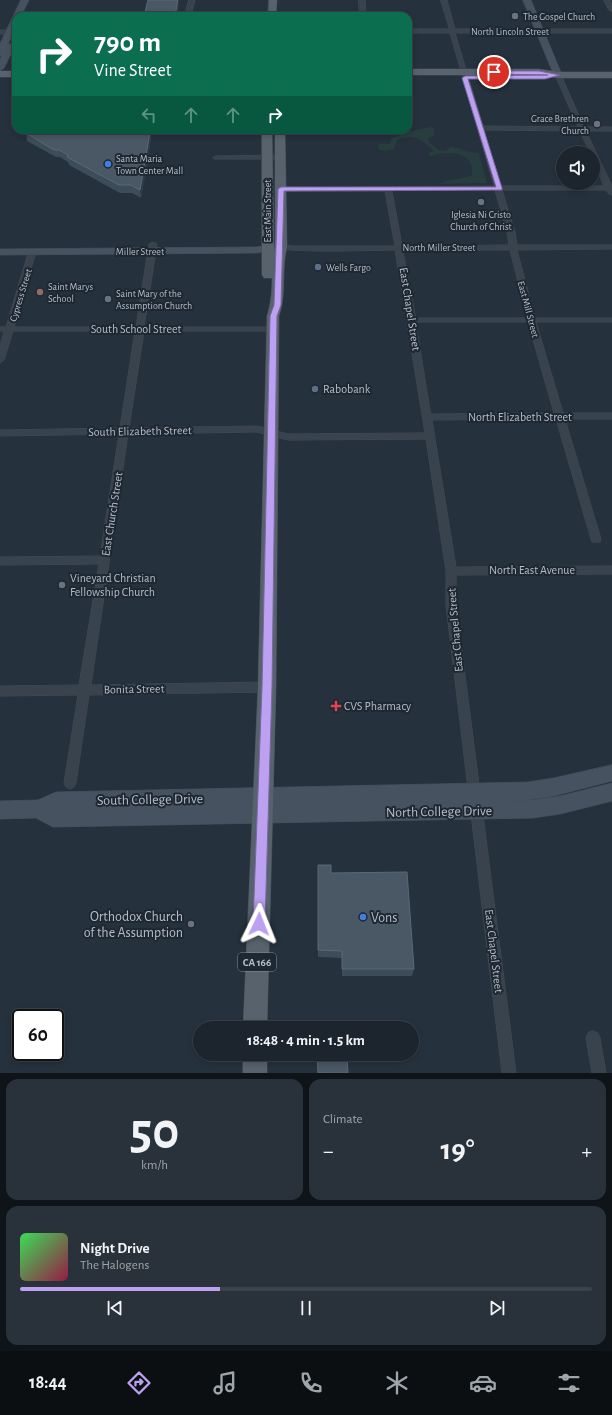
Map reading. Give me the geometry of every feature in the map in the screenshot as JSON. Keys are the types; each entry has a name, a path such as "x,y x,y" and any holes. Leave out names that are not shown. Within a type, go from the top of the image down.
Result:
{"main road":[{"path":"273,0 273,12"},
{"path":"281,0 281,12"},
{"path":"412,72 545,77 558,75 612,75"},
{"path":"0,74 12,74"},
{"path":"412,78 464,75"},
{"path":"0,80 12,80"},
{"name":"East Main Street","path":"256,1021 275,434 273,322 268,303 267,134"},
{"name":"East Main Street","path":"273,322 278,305 278,257 280,247 281,189 280,134"},
{"path":"255,1061 255,1073"}],"street":[{"path":"19,12 25,0"},
{"path":"26,12 32,0"},
{"path":"189,12 192,0"},
{"path":"362,0 363,12"},
{"name":"East Mill Street","path":"444,0 464,75 499,188 511,232 531,319 596,539"},
{"path":"527,0 590,146"},
{"path":"606,0 612,10"},
{"name":"North Lincoln Street","path":"412,31 612,31"},
{"path":"0,32 12,33"},
{"path":"0,53 12,36"},
{"path":"0,68 12,38"},
{"path":"481,128 612,129"},
{"path":"216,158 280,157"},
{"path":"281,189 499,188 611,190 600,167"},
{"name":"East Chapel Street","path":"388,189 398,247 400,250 428,417 451,571 451,605 509,1073"},
{"name":"Miller Street","path":"0,246 152,248 280,247"},
{"name":"North Miller Street","path":"280,247 612,246"},
{"name":"Miller Street","path":"0,252 152,248"},
{"name":"East Church Street","path":"70,783 152,248"},
{"name":"Cypress Street","path":"0,360 32,252"},
{"path":"412,320 612,320"},
{"name":"South School Street","path":"0,329 140,329 273,322"},
{"name":"North Elizabeth Street","path":"428,417 612,416"},
{"name":"South Elizabeth Street","path":"0,433 257,429 275,434"},
{"path":"275,434 431,436"},
{"path":"0,561 104,560"},
{"name":"North East Avenue","path":"451,571 612,570"},
{"name":"Bonita Street","path":"0,691 267,687"},
{"name":"North College Drive","path":"476,802 528,790 554,787 612,773"},
{"name":"North College Drive","path":"263,805 476,802 533,809 560,805 612,792"},
{"name":"South College Drive","path":"0,810 39,809 53,818 263,805"},
{"path":"593,1038 598,1073"}],"green space":[{"path":"430,127 434,128 434,136 428,139 429,142 439,150 446,151 450,147 479,153 487,183 439,184 472,175 472,167 469,161 458,154 444,153 429,156 429,153 434,151 417,138 409,137 397,140 394,149 384,151 378,149 379,144 390,144 392,138 403,134 412,134 412,131"}],"building":[{"path":"148,0 178,0 176,12 145,12"},
{"name":"Santa Maria Town Center Mall","path":"28,134 150,134 140,190 131,185 119,185 67,157 68,155 59,150 54,150"},
{"name":"Vons","path":"318,865 331,865 331,873 407,872 414,969 342,969 342,951 318,950"},
{"path":"317,1061 347,1061 348,1073 318,1073"}],"place":[{"name":"The Gospel Church","path":"515,16"},
{"name":"Grace Brethren Church","path":"597,124"},
{"name":"Santa Maria Town Center Mall","path":"108,164"},
{"name":"Iglesia Ni Cristo Church of Christ","path":"481,202"},
{"name":"Wells Fargo","path":"318,267"},
{"name":"Saint Marys School","path":"40,292"},
{"name":"Saint Mary of the Assumption Church","path":"108,299"},
{"name":"Rabobank","path":"315,389"},
{"name":"Vineyard Christian Fellowship Church","path":"62,585"},
{"name":"CVS Pharmacy","path":"336,706"},
{"name":"Vons","path":"363,917"},
{"name":"Orthodox Church of the Assumption","path":"191,924"}],"route":[{"path":"259,924 267,687 273,316 278,305 278,257 281,241 281,189 499,188 465,78 545,77 558,75 539,72 494,72"}]}
